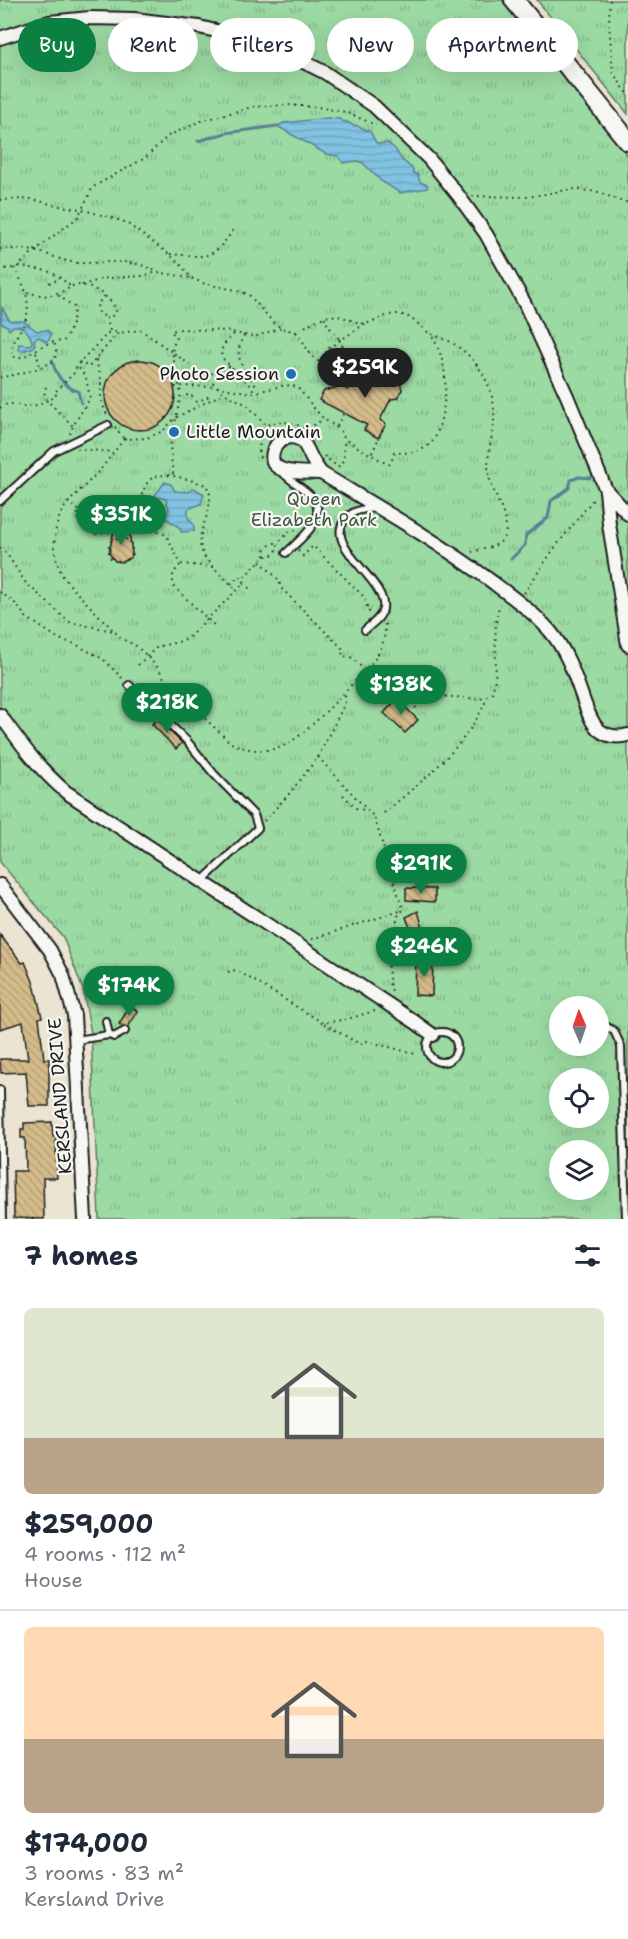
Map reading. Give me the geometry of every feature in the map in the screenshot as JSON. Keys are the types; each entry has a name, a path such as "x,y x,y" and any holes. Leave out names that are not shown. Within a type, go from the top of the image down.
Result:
{"street":[{"path":"514,0 628,141"},
{"path":"0,38 49,22 90,18 156,21 199,27 250,39 275,48 324,72 374,106 410,139 458,195 486,234 525,304 567,396 602,492 628,645"},
{"path":"321,473 305,443 295,437 283,438 274,447 273,459 280,469 291,473 321,473 421,532 512,597 542,623 562,647 589,715 598,729 618,738 628,735"},
{"path":"602,492 628,514"},
{"path":"0,715 22,747 66,792 433,1035"},
{"name":"KERSLAND DRIVE","path":"0,885 50,950 63,975 74,1015 85,1219"}],"lane":[{"path":"0,501 54,451 108,424"},
{"path":"280,469 290,481 314,500 317,510 313,526 286,553"},
{"path":"366,630 383,611 383,603 379,593 344,544 340,534 341,525 347,517 361,509 380,508"},
{"path":"129,685 187,741 214,774 254,815 258,828 201,881"},
{"path":"106,1021 110,1035"},
{"path":"609,1028 614,1031 621,1046 626,1219"},
{"path":"76,1040 110,1035 114,1037 124,1031"},
{"path":"443,1032 453,1038 456,1048 451,1058 440,1062 430,1056 427,1045 433,1035 443,1032"},
{"path":"0,1090 2,1219"}],"path":[{"path":"610,0 609,22 613,73 628,93"},
{"path":"1,270 19,266 33,252 78,217 93,187 145,158 168,136 201,121 252,107 288,105 345,112 382,127"},
{"path":"458,195 477,198 528,197 573,189 598,192 628,202"},
{"path":"0,200 31,199 81,209 125,222 169,254 191,278"},
{"path":"169,254 204,257 219,250 233,230"},
{"path":"0,249 33,252 79,263 120,261 236,290 249,295 281,328 296,332 305,343 310,356 318,361 329,348 366,323 390,314 405,315 430,333 453,343 480,367 489,386 494,407 489,474 505,519 505,536 499,544 472,552"},
{"path":"19,266 45,269 70,286"},
{"path":"14,268 27,293 26,319 12,347 12,356 23,357 45,343 63,342 69,334 74,307 55,293"},
{"path":"27,293 48,296 67,290 70,286 157,272"},
{"path":"49,283 61,279"},
{"path":"81,285 94,290 111,302 116,311 107,318"},
{"path":"104,296 97,305 99,313 107,318 110,331"},
{"path":"296,332 325,317 339,315 349,320 366,323"},
{"path":"325,317 344,351 340,355 329,348"},
{"path":"173,475 170,447 181,396 172,351 176,337 171,331 195,329 227,331 254,337 281,328"},
{"path":"0,408 5,404 13,403 28,407 54,398 57,390 76,371 78,364 110,331 118,333 141,330 206,376 224,393 248,405 266,425"},
{"path":"78,364 88,367 118,333"},
{"path":"344,439 388,464 395,452 420,451 433,441 440,424 446,387 445,371 437,344 430,333"},
{"path":"234,334 223,344 222,358 248,382 253,388 252,393"},
{"path":"244,335 238,345 238,358 257,387"},
{"path":"0,377 31,372 40,366 48,365 55,360 57,348 54,341"},
{"path":"35,351 40,366"},
{"path":"96,358 101,379 100,400 104,413 124,439"},
{"path":"78,364 86,378 90,398 73,426 68,444 77,450 115,452"},
{"path":"206,376 230,366"},
{"path":"175,387 218,387 252,393 286,385 297,387 324,419 337,426 343,433 344,459 338,467 323,456 321,450"},
{"path":"46,387 46,400 73,426"},
{"path":"124,439 147,438 163,431 175,418 224,393"},
{"path":"196,402 210,396"},
{"path":"337,426 343,414"},
{"path":"372,453 383,429"},
{"path":"124,439 101,469 68,502 60,515 54,548 62,575 116,632 147,656 159,669 166,682 222,736 240,747 255,750 281,747 296,738 345,694 377,656 386,626 384,619 371,618 363,596 314,546 303,556 285,537"},
{"path":"259,452 261,462"},
{"path":"149,528 136,508 149,481 158,476 173,475 206,485 211,497 200,537 204,558 237,590"},
{"path":"524,593 553,550 602,492"},
{"path":"68,502 80,511 76,516 96,534 149,528 166,535 181,564"},
{"path":"251,590 244,583 244,577 265,556 265,550 272,543 278,543 289,532 300,529"},
{"path":"119,531 120,538"},
{"path":"111,560 108,549 111,541 120,538 125,538 131,543 133,554 130,559"},
{"path":"265,556 271,556 278,549 278,543"},
{"path":"0,549 7,554 25,582 69,622 116,632"},
{"path":"260,561 279,580 281,588 343,649 342,656 354,658 364,670"},
{"path":"181,564 213,567"},
{"path":"181,564 173,574 173,586 215,626"},
{"path":"231,584 238,577 244,577"},
{"path":"138,665 157,647 186,640 244,583"},
{"path":"0,592 14,602 26,617 59,639 75,644 103,659 129,685"},
{"path":"384,813 444,760 465,738 488,696 492,693 496,616 500,604"},
{"path":"258,828 290,794 318,757 345,704 345,694"},
{"path":"415,708 427,695 481,699 488,696"},
{"path":"318,757 374,817 403,910"},
{"path":"343,795 356,808 368,811"},
{"path":"312,939 403,910"},
{"path":"400,999 394,993 388,979 388,966 396,954 397,917 403,910"},
{"path":"396,943 412,944"},
{"path":"407,944 407,956"},
{"path":"396,954 424,956 425,950 423,950"},
{"path":"228,972 238,971 360,1044 367,1041 415,1054"},
{"path":"323,1023 366,1014 382,1008 392,999 394,993"}],"green space":[{"name":"Queen Elizabeth Park","path":"0,0 502,0 517,18 426,18 426,72 560,72 628,156 628,1219 99,1219 91,1033 83,990 63,937 0,862"},
{"path":"537,0 628,0 628,114 578,51 578,18 551,18"}],"water":[{"path":"328,118 340,119 368,131 378,144 388,143 413,169 413,173 418,175 420,182 428,185 427,188 400,193 381,181 363,163 357,161 343,163 338,156 326,154 277,126 284,123"},
{"path":"2,308 10,321 23,321 37,331 47,330 51,334 49,340 45,342 38,337 34,340 35,344 32,348 22,351 18,349 19,344 30,345 32,343 30,336 21,327 14,326 9,330 1,323"},
{"path":"165,482 171,484 175,491 189,492 194,488 204,494 201,504 188,509 188,518 194,525 194,531 181,532 179,527 165,518 169,510 166,499 155,495"}],"building":[{"path":"140,360 153,363 165,370 172,382 175,395 172,408 165,420 153,427 140,430 127,427 115,420 108,408 105,395 108,382 115,370 127,363"},
{"path":"359,369 381,381 392,374 399,378 402,390 398,398 391,399 380,420 386,424 378,438 364,430 367,425 319,400 324,391 342,386 348,390"},
{"path":"114,530 129,530 132,554 123,562 115,561 109,553"},
{"path":"397,699 418,720 405,733 384,713"},
{"path":"157,719 182,743 176,749 152,724"},
{"path":"406,888 435,889 435,902 406,900"},
{"path":"418,911 424,932 423,954 411,953 412,933 406,917"},
{"path":"0,935 22,963 25,962 34,984 42,1017 39,1018 44,1059 49,1059 49,1106 29,1106 26,1072 1,1073 0,1059 28,1059 23,1022 0,1029"},
{"path":"416,959 433,960 432,996 415,995"},
{"path":"130,1006 138,1011 128,1027 123,1026 119,1024"},
{"path":"52,1122 53,1137 56,1136 57,1178 43,1178 44,1219 14,1218 13,1171 26,1171 25,1138 21,1138 21,1129 24,1129 24,1123"}],"waterway":[{"path":"198,141 226,133 277,126"},
{"path":"52,360 61,379 68,387 78,391 81,403"},
{"path":"511,559 525,545 526,535 548,518 551,501 569,488 571,480 579,477 590,478"}],"place":[{"name":"Photo Session","path":"291,374"},
{"name":"Little Mountain","path":"174,432"}]}
